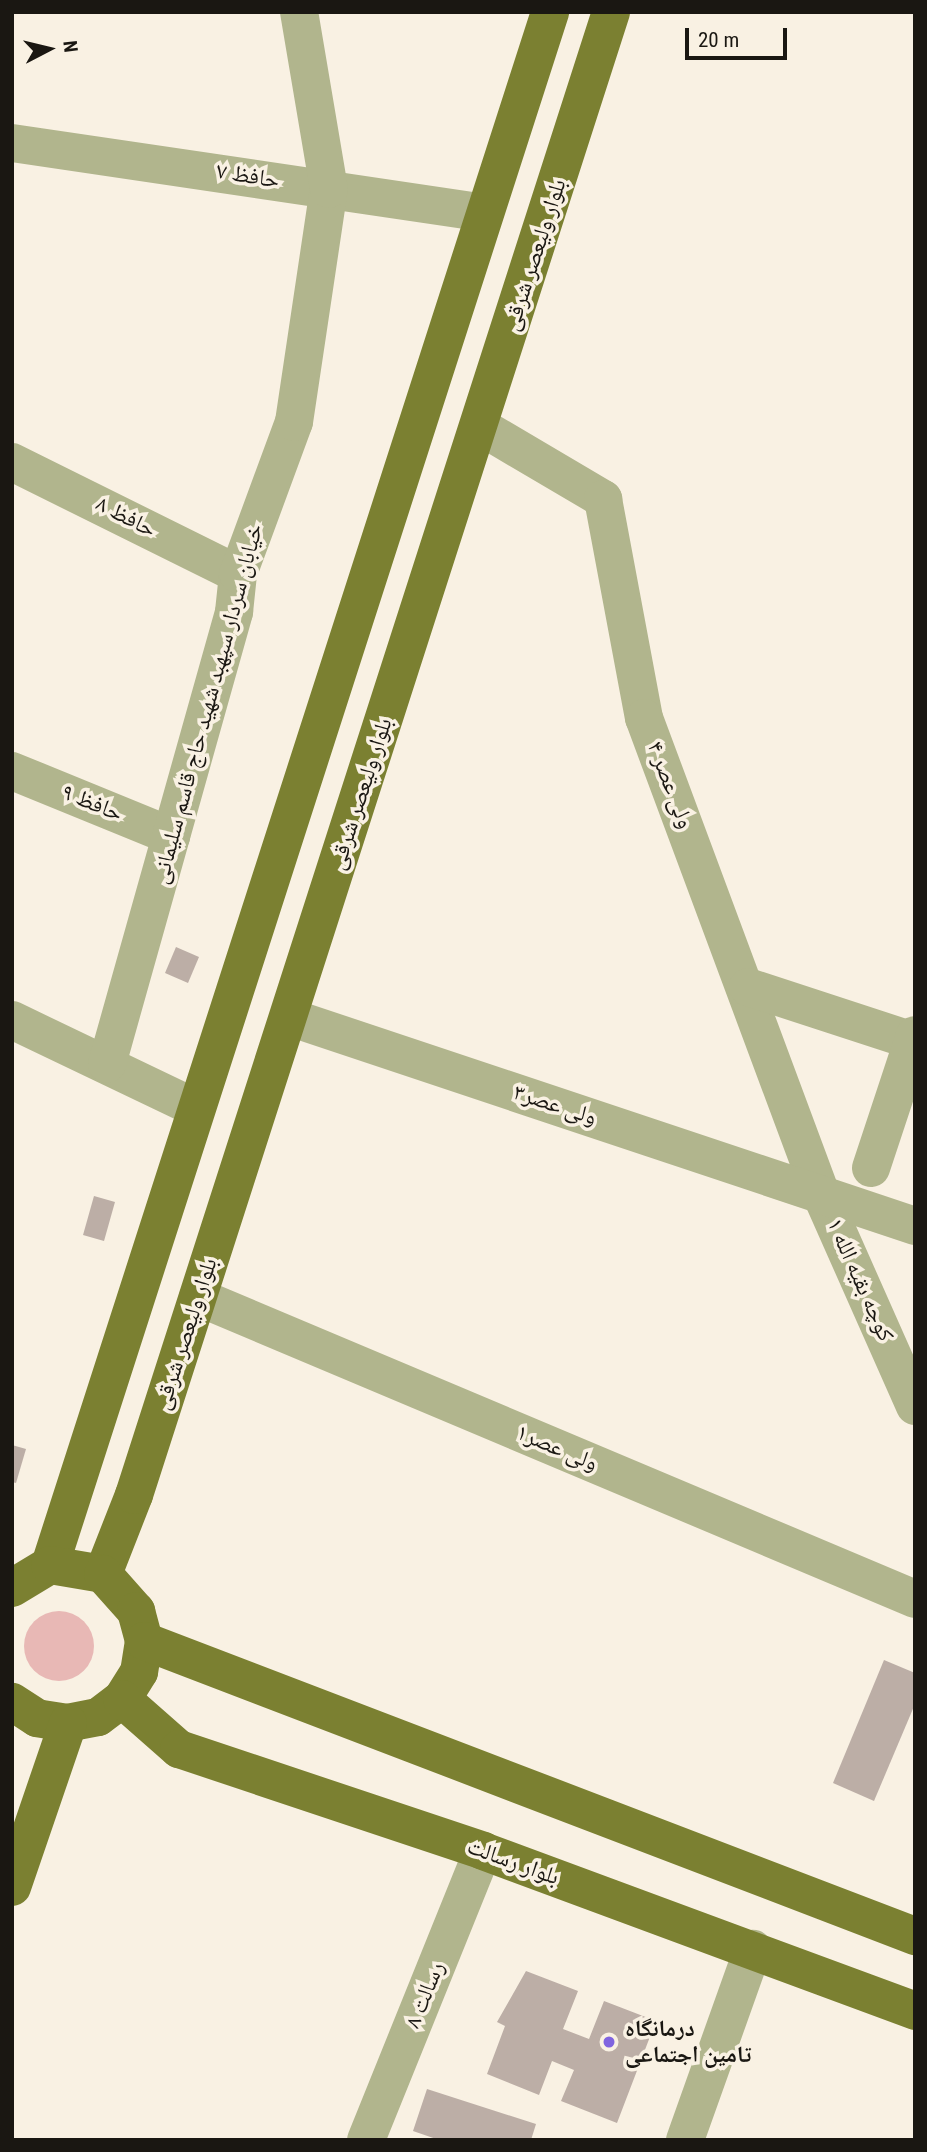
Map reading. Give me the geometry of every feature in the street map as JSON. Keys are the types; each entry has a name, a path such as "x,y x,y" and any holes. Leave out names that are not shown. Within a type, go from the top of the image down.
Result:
{"main road":[{"path":"50,1565 550,12"},
{"name":"بلوار ولیعصر شرقی","path":"103,1574 198,1297 481,427 611,12"},
{"path":"446,333 504,352"},
{"path":"12,1588 50,1565 103,1574 136,1611 144,1641 139,1672 122,1699 98,1717 68,1723 37,1718 12,1702"},
{"path":"144,1641 915,1936"},
{"name":"بلوار رسالت","path":"122,1699 179,1749 483,1851 915,2011"},
{"path":"12,1887 68,1723"}],"street":[{"name":"خیابان سردار سپهبد شهید حاج قاسم سلیمانی","path":"107,1064 234,612 238,574 294,422 330,189 299,12"},
{"name":"حافظ ۷","path":"12,143 484,213"},
{"name":"ولی عصر ۴","path":"481,427 603,499 644,718 748,988 821,1194"},
{"name":"حافظ ۸","path":"12,461 238,574"},
{"name":"حافظ ۹","path":"12,771 172,836"},
{"path":"748,988 914,1038 871,1168"},
{"name":"ولی عصر۳","path":"289,1017 915,1226"},
{"path":"12,1020 196,1108"},
{"name":"کوچه بقیه الله ۱","path":"821,1194 915,1406"},
{"name":"ولی عصر۱","path":"198,1297 915,1599"},
{"name":"رسالت ۸","path":"366,2140 483,1851"},
{"path":"685,2140 753,1949"}],"shaded area":[{"path":"59,1611 84,1621 94,1646 84,1671 59,1681 34,1671 24,1646 34,1621"}],"building":[{"path":"176,947 199,957 188,983 165,973"},
{"path":"94,1196 115,1202 104,1241 83,1235"},
{"path":"12,1445 26,1449 16,1483 12,1482"},
{"path":"884,1660 915,1673 915,1704 874,1801 833,1783"},
{"path":"526,1971 578,1991 563,2029 589,2039 604,2001 656,2021 617,2123 561,2101 574,2070 552,2061 539,2095 487,2074 505,2026 497,2022"},
{"path":"427,2089 536,2124 531,2140 439,2140 413,2131"}],"place":[{"name":"درمانگاه تامین اجتماعی","path":"609,2042"}]}
